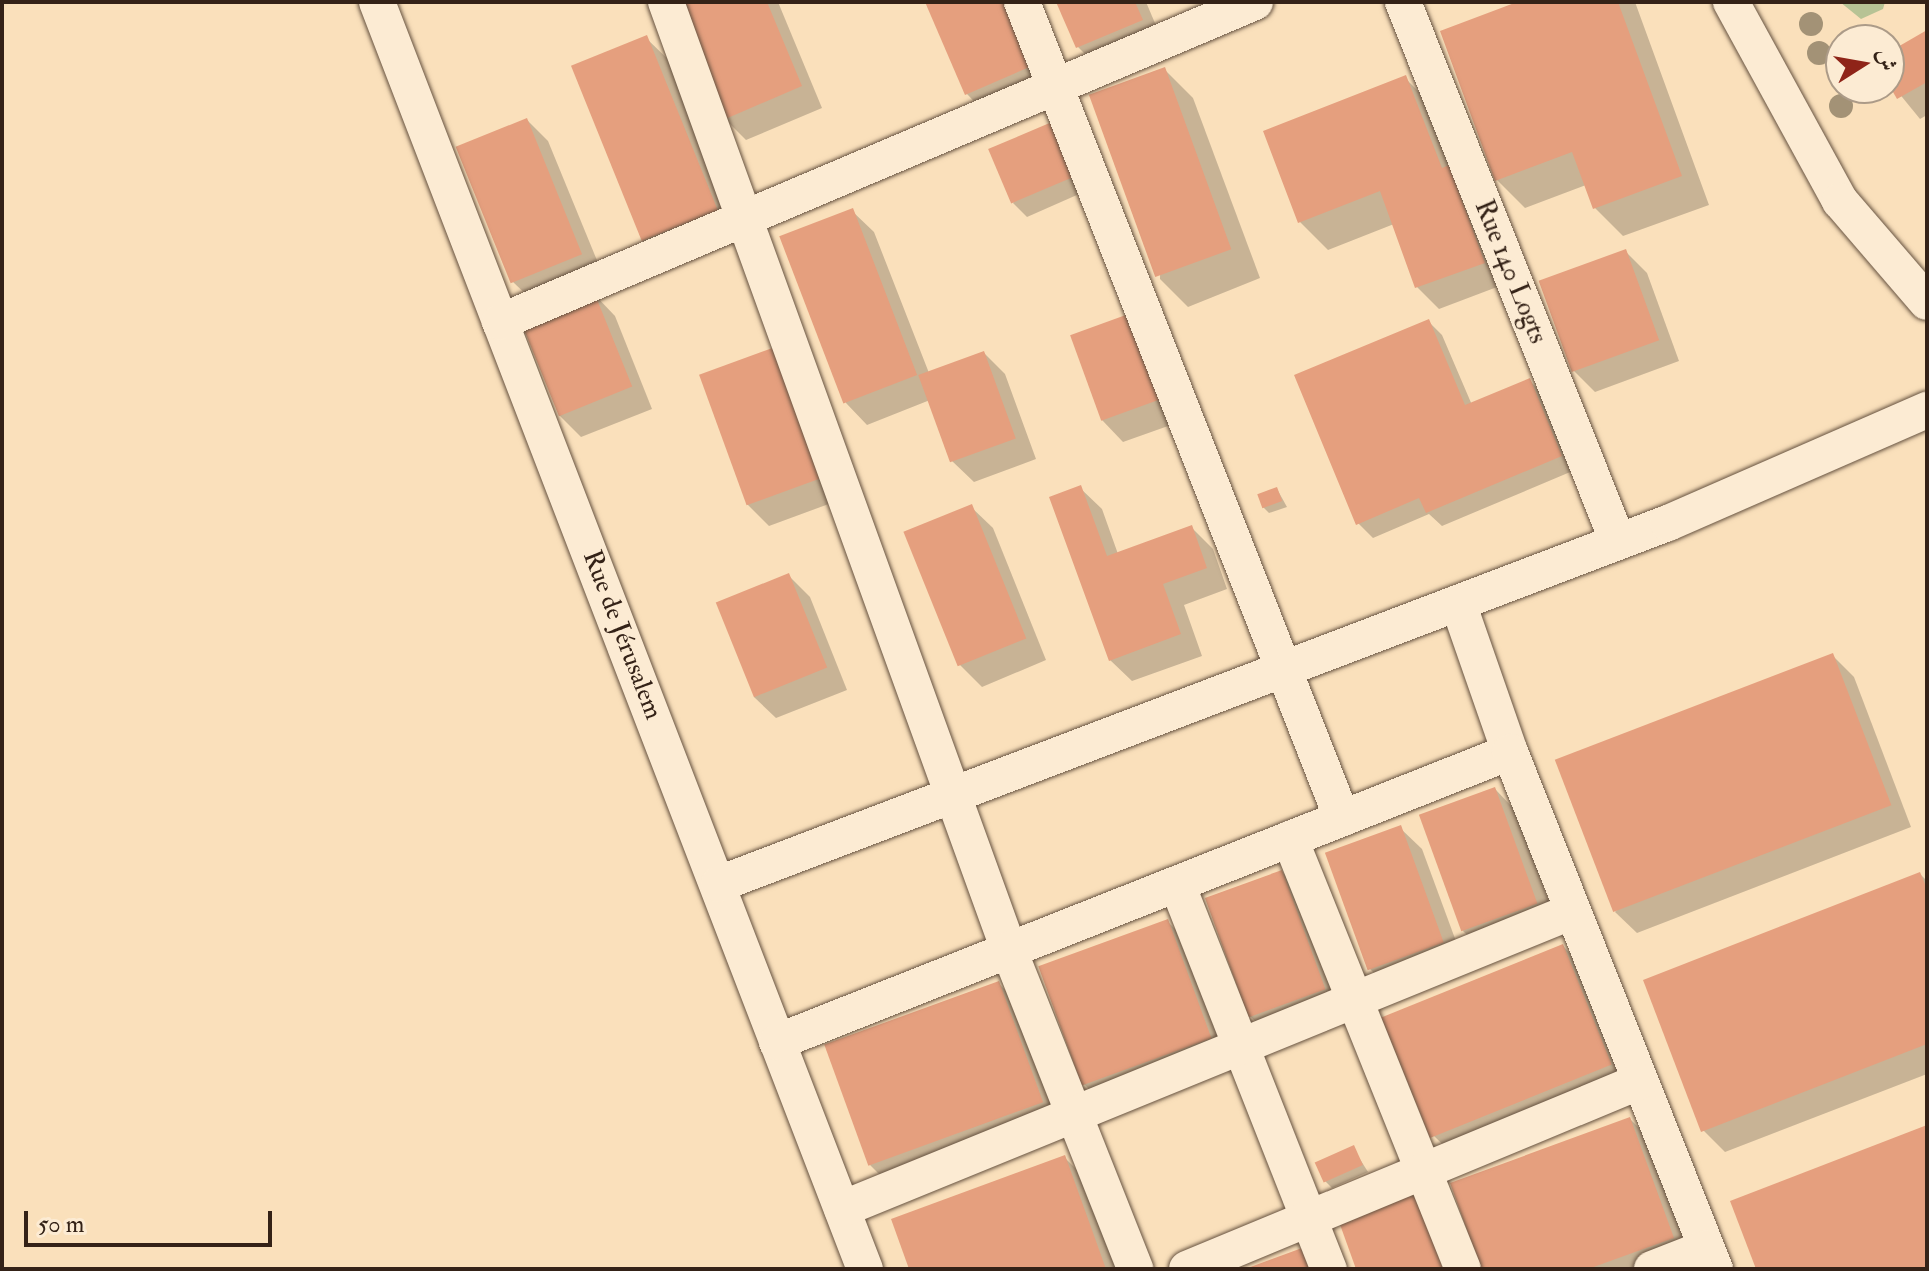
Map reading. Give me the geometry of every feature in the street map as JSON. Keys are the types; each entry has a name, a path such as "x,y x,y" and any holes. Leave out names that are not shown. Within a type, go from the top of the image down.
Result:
{"street":[{"name":"Rue de Jérusalem","path":"377,2 865,1269"},
{"path":"666,2 956,794 1009,950 1135,1269"},
{"path":"1022,2 1342,818"},
{"path":"500,322 746,220 1054,84 1255,2"},
{"name":"Rue 140 Logts","path":"1403,2 1618,542"},
{"path":"1731,2 1840,201 1927,302"},
{"path":"719,884 1618,542 1927,410"},
{"path":"1458,603 1510,752 1710,1258 1652,1269"},
{"path":"777,1042 1510,752"},
{"path":"1290,839 1463,1269"},
{"path":"1177,884 1329,1269"},
{"path":"842,1209 1353,997 1573,911"},
{"path":"1187,1269 1640,1081"}],"green space":[{"path":"1840,2 1885,2 1883,9 1861,19"}],"building":[{"path":"673,2 767,2 802,86 723,120"},
{"path":"925,2 1006,2 1034,65 965,95"},
{"path":"1056,2 1135,2 1143,20 1076,48"},
{"path":"1517,2 1618,2 1682,176 1593,209 1572,152 1495,181 1440,31"},
{"path":"1927,30 1927,82 1905,94 1905,43"},
{"path":"647,35 718,210 642,241 571,66"},
{"path":"1165,67 1231,249 1155,277 1089,95"},
{"path":"1406,75 1442,168 1449,165 1485,263 1415,288 1380,191 1298,223 1263,131"},
{"path":"527,118 582,254 511,283 456,147"},
{"path":"1059,119 1082,173 1011,203 988,149"},
{"path":"853,208 917,375 843,403 779,236"},
{"path":"1626,249 1659,340 1572,372 1539,281"},
{"path":"594,292 632,387 559,416 521,322"},
{"path":"1134,312 1165,398 1101,421 1070,335"},
{"path":"1429,319 1465,405 1530,378 1562,456 1426,513 1419,498 1356,525 1294,375"},
{"path":"778,346 826,477 747,505 699,375"},
{"path":"984,351 1016,438 950,462 918,375"},
{"path":"1081,485 1107,556 1192,525 1207,568 1163,584 1181,634 1109,661 1049,497"},
{"path":"1277,487 1282,501 1262,508 1257,494"},
{"path":"972,504 1026,638 958,666 903,532"},
{"path":"789,573 827,668 754,697 716,603"},
{"path":"1833,653 1891,805 1613,912 1555,760"},
{"path":"1495,787 1537,904 1461,931 1419,815"},
{"path":"1401,825 1444,942 1368,970 1325,853"},
{"path":"1282,870 1325,989 1248,1017 1205,898"},
{"path":"1920,872 1927,889 1927,1044 1701,1132 1643,980"},
{"path":"1168,919 1211,1038 1082,1086 1038,966"},
{"path":"1563,944 1612,1065 1430,1138 1381,1017"},
{"path":"999,981 1043,1102 868,1166 824,1045"},
{"path":"1630,1117 1674,1238 1588,1269 1481,1269 1450,1183"},
{"path":"1927,1125 1927,1269 1756,1269 1730,1201"},
{"path":"1354,1145 1363,1165 1324,1183 1315,1162"},
{"path":"1065,1155 1106,1269 909,1269 891,1219"},
{"path":"1415,1191 1443,1269 1356,1269 1338,1219"},
{"path":"1302,1248 1310,1269 1245,1269"}]}
